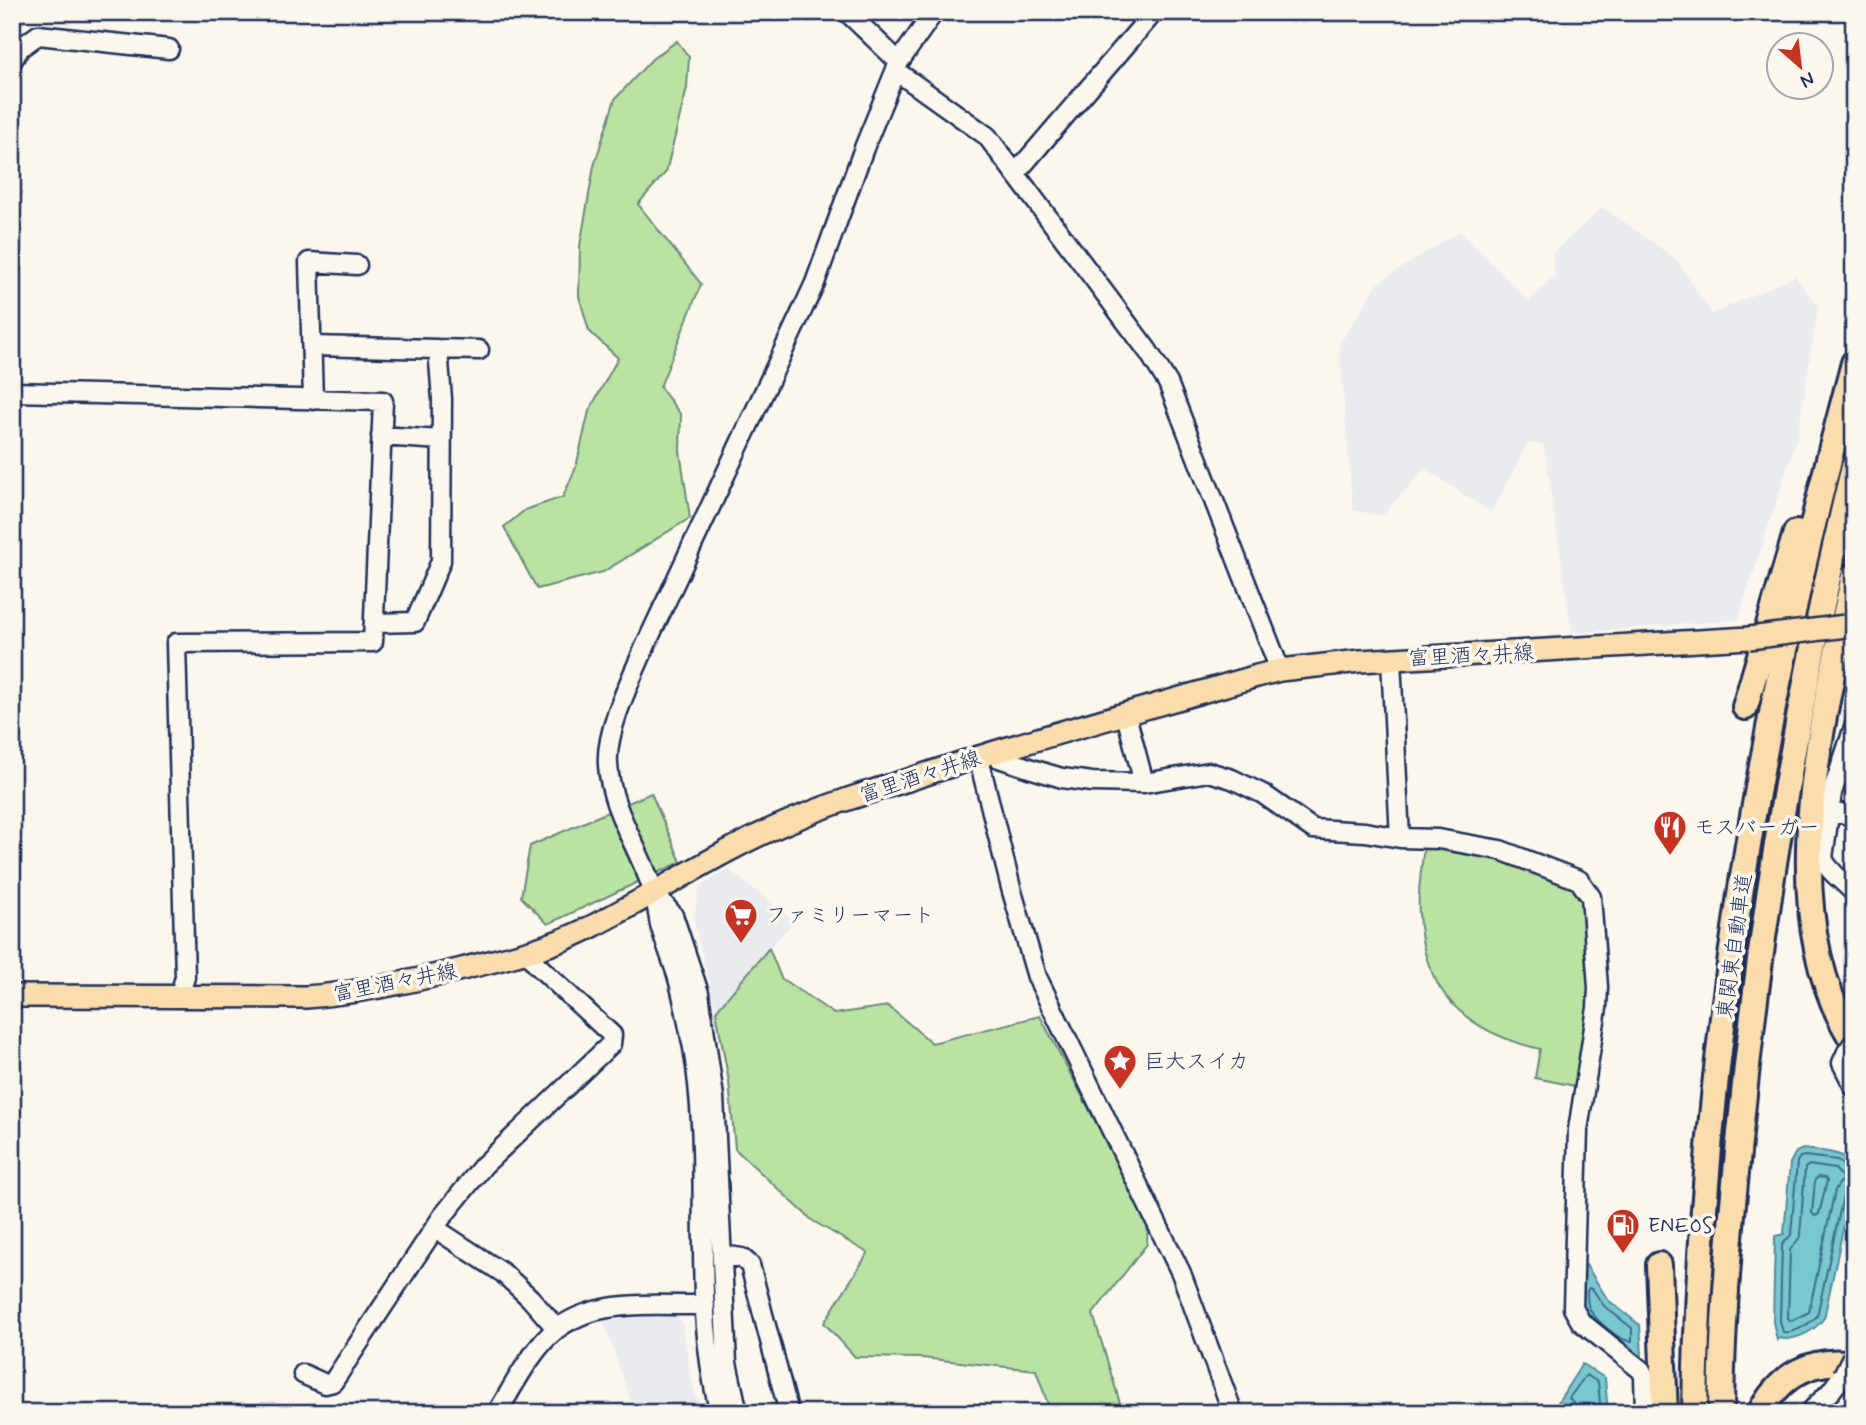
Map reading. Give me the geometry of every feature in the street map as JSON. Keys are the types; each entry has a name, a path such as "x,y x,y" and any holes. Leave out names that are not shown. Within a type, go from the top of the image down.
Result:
{"highway":[{"path":"1745,707 1812,475 1851,374"},
{"name":"東関東自動車道","path":"1695,1413 1704,1210 1724,1012 1745,865 1794,609 1851,374"},
{"name":"東関東自動車道","path":"1721,1413 1732,1208 1752,1012 1771,867 1807,679 1854,467"},
{"path":"1850,1047 1820,966 1811,911 1809,855 1812,798 1827,701 1854,576"},
{"path":"1659,1265 1665,1413"},
{"path":"1760,1413 1783,1382 1796,1373 1822,1362 1851,1362"}],"main road":[{"name":"富里酒々井線","path":"12,996 337,995 532,952 587,929 751,838 794,819 986,754 1280,670 1391,660 1749,638 1854,625"}],"street":[{"path":"847,12 897,67 987,136 1148,351 1168,383 1280,670"},
{"path":"720,1413 709,1363 702,1152 693,1052 678,977 660,925 654,893 614,803 607,764 608,748 623,698 648,639 816,282 864,148 897,67 934,12"},
{"path":"1016,173 1154,12"},
{"path":"12,61 20,48 38,35 169,49"},
{"path":"313,400 309,262 357,265"},
{"path":"312,345 479,350"},
{"path":"374,623 415,622 441,561 438,349"},
{"path":"12,392 383,401 373,642 176,643 186,977 179,997"},
{"path":"382,436 441,440"},
{"path":"1391,660 1400,838"},
{"path":"1126,715 1144,783"},
{"path":"1854,727 1832,793 1823,858 1826,867 1841,878 1854,893"},
{"path":"1233,1413 1181,1273 1037,978 1011,888 986,754 1062,778 1092,782 1144,783 1209,772 1232,779 1263,794 1312,829 1438,839 1500,850 1579,880 1588,889 1591,897 1598,998 1578,1130 1573,1308 1581,1322 1641,1370 1644,1376 1645,1413"},
{"path":"1829,812 1854,815"},
{"path":"654,893 673,915 699,993 714,1097 727,1363 738,1413"},
{"path":"303,1374 325,1384 333,1382 442,1217 483,1166 611,1044 612,1035 537,965 532,952"},
{"path":"1850,1047 1842,1063 1854,1087"},
{"path":"436,1228 503,1273 530,1298 556,1329"},
{"path":"722,1255 742,1258 750,1265 789,1413"},
{"path":"498,1413 535,1352 556,1329 581,1314 607,1307 705,1305"},
{"path":"1809,1413 1831,1391 1851,1362"}],"shaded area":[{"path":"1603,207 1677,260 1712,314 1795,276 1818,306 1798,435 1738,620 1572,633 1544,445 1528,443 1491,513 1425,468 1382,516 1353,510 1339,344 1379,282 1460,231 1529,302 1555,275 1552,253"},
{"path":"728,869 794,921 716,1011 694,920 699,887"},
{"path":"676,1316 682,1322 691,1379 701,1413 635,1413 603,1320"}],"green space":[{"path":"677,41 689,57 687,88 666,172 638,204 701,284 660,387 681,415 680,451 690,518 603,572 537,589 504,527 525,510 563,497 576,467 589,411 618,358 589,331 579,296 580,246 594,166 615,99 652,59"},
{"path":"651,793 681,862 548,924 521,897 530,846"},
{"path":"1424,845 1498,854 1584,891 1595,987 1580,1087 1535,1078 1540,1049 1514,1042 1471,1020 1454,1005 1440,987 1429,966 1422,942 1419,888"},
{"path":"769,948 781,978 834,1014 888,1006 932,1043 1040,1016 1148,1221 1147,1244 1093,1314 1123,1413 1051,1413 1036,1370 922,1358 855,1357 824,1323 868,1253 813,1221 735,1149 729,1082 716,1011"}],"water":[{"path":"1803,1149 1844,1157 1853,1169 1854,1178 1824,1318 1804,1334 1777,1340 1773,1322 1775,1236 1784,1234 1790,1163 1796,1152"},
{"path":"1586,1265 1608,1300 1640,1325 1642,1355 1636,1358 1632,1356 1634,1352 1630,1349 1627,1351 1597,1329 1582,1309 1580,1269"},
{"path":"1582,1364 1605,1378 1608,1413 1576,1413 1558,1402"}],"place":[{"name":"モスバーガー","path":"1670,857"},
{"name":"ファミリーマート","path":"741,945"},
{"name":"巨大スイカ","path":"1120,1091"},
{"name":"ENEOS","path":"1623,1255"}]}
